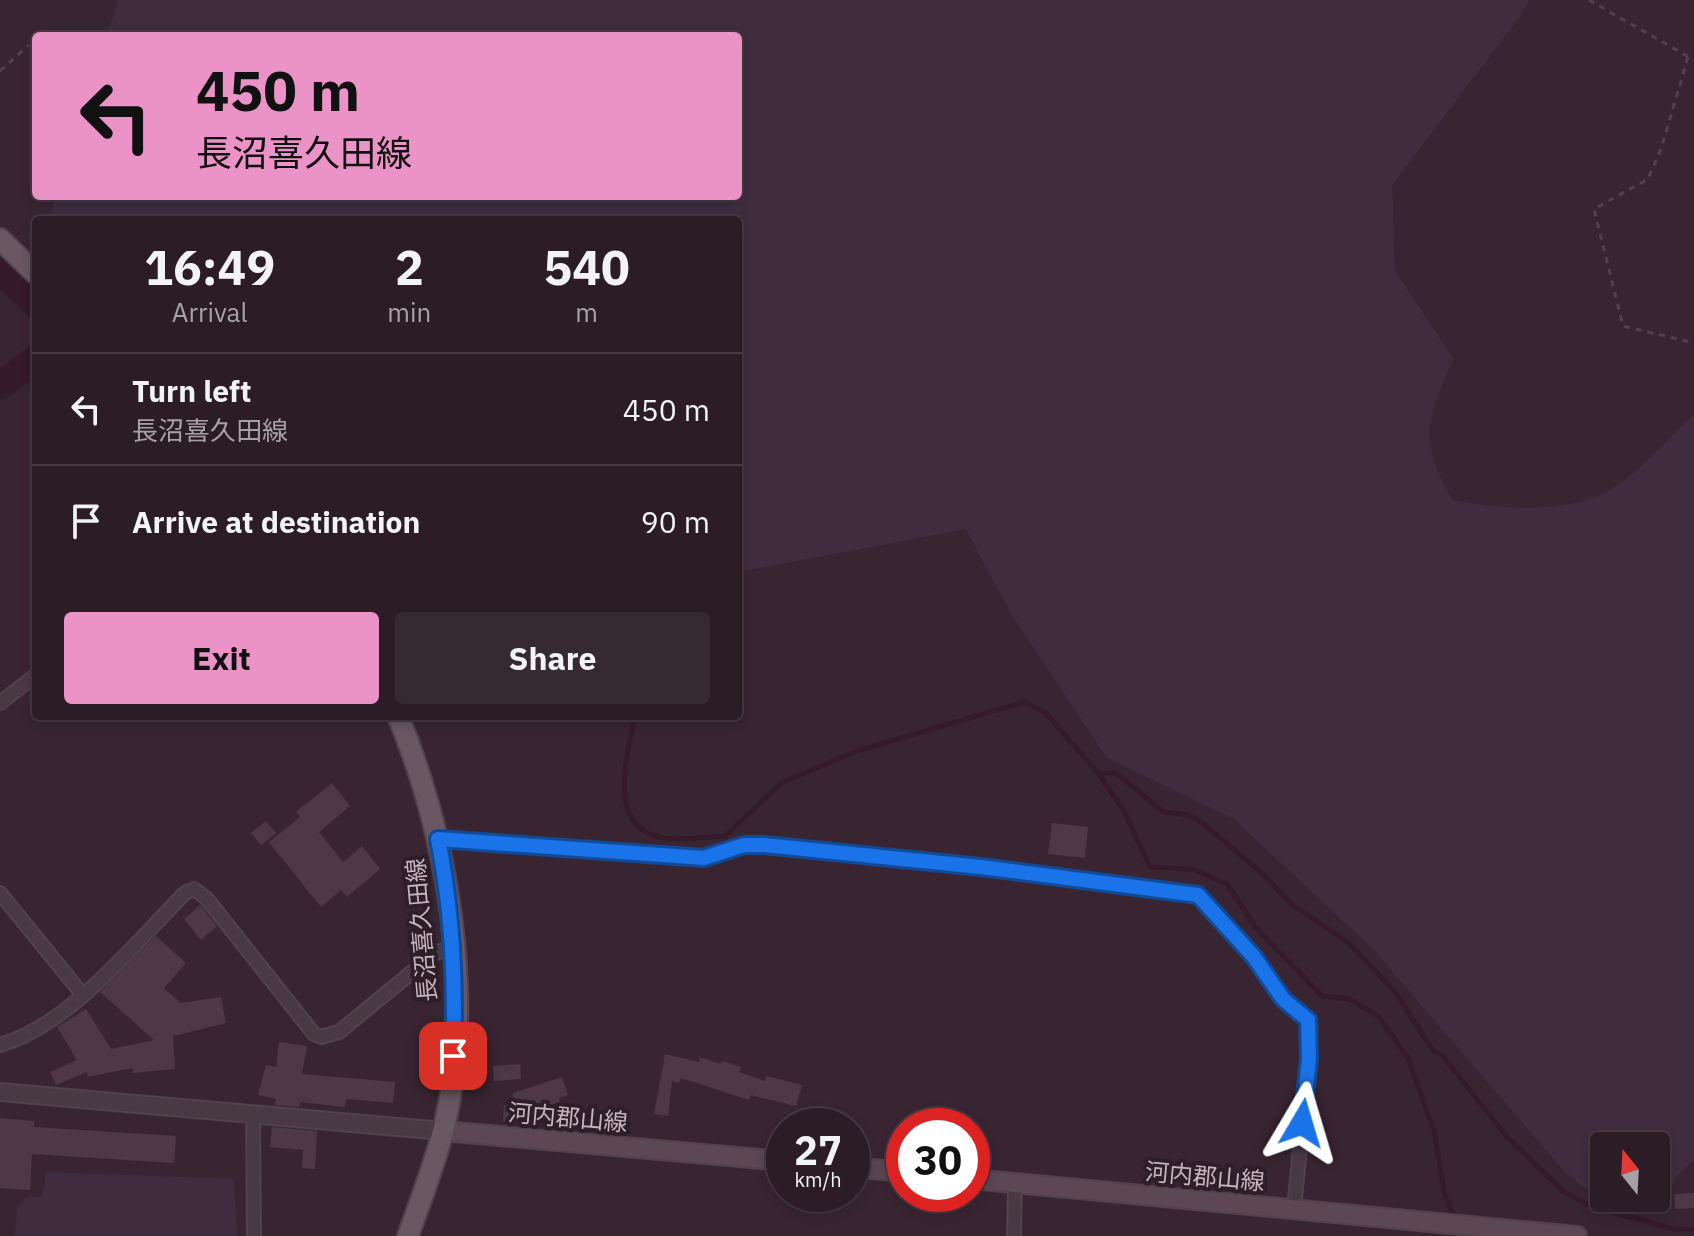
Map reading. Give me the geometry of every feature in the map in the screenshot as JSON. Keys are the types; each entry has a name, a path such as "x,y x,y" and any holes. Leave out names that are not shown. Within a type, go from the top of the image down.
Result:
{"main road":[{"path":"0,239 32,270"},
{"name":"長沼喜久田線","path":"400,720 413,753 438,839 452,946 453,1056 443,1131 408,1236"},
{"name":"河内郡山線","path":"443,1131 766,1159"},
{"name":"河内郡山線","path":"990,1181 1577,1236"}],"street":[{"path":"0,703 32,678"},
{"path":"438,839 704,858 744,845 764,845 981,867 1198,895 1254,957 1283,999 1308,1020 1309,1059 1294,1208"},
{"path":"0,1045 47,1026 185,893 194,889 207,899 314,1034 321,1037 339,1032 434,954 452,946"},
{"path":"0,893 82,994"},
{"path":"0,1092 443,1131"},
{"path":"253,1113 254,1236"},
{"path":"1014,1236 1015,1183"}],"path":[{"path":"1589,0 1694,60"},
{"path":"0,71 29,45"},
{"path":"1688,57 1661,149 1648,179 1594,209 1623,326 1694,343"}],"shaded area":[{"path":"118,0 1529,0 1521,15 1392,185 1395,271 1453,358 1437,399 1430,429 1434,459 1452,500 1527,508 1565,505 1600,495 1637,470 1694,414 1694,1160 1676,1177 1670,1192 1670,1132 1590,1132 1590,1189 1583,1187 1564,1171 1374,950 1234,819 1107,758 1010,612 966,529 742,571 742,216 50,216 55,200 742,200 742,32 108,32"},
{"path":"46,1172 234,1179 237,1236 15,1236 17,1208 28,1196 42,1197"}],"building":[{"path":"332,783 350,806 319,832 343,862 362,846 380,869 347,897 341,890 321,907 269,842 300,817 296,812"},
{"path":"266,821 276,833 261,845 251,833"},
{"path":"1052,823 1088,827 1085,858 1048,854"},
{"path":"200,905 217,926 201,940 184,919"},
{"path":"156,936 186,963 164,988 181,1003 221,997 226,1023 173,1036 175,1069 133,1073 132,1068 88,1077 87,1072 56,1085 50,1072 77,1060 57,1027 86,1009 111,1049 154,1040 100,992"},
{"path":"279,1042 307,1046 302,1074 395,1082 393,1103 346,1099 345,1107 300,1102 299,1107 275,1105 276,1099 258,1095 266,1065 276,1067"},
{"path":"665,1054 699,1062 700,1057 721,1064 722,1061 741,1067 739,1072 765,1081 766,1076 802,1085 796,1106 751,1095 749,1100 681,1078 679,1083 672,1081 668,1116 654,1114"},
{"path":"520,1064 521,1079 494,1081 493,1066"},
{"path":"562,1077 568,1095 559,1098 560,1102 534,1110 533,1123 503,1121 504,1105 512,1106 513,1093"},
{"path":"0,1118 34,1121 34,1127 176,1136 174,1163 32,1154 30,1190 0,1188"},
{"path":"272,1127 317,1131 315,1169 302,1168 303,1150 270,1147"},
{"path":"1694,1193 1694,1208 1675,1209 1674,1194"}],"waterway":[{"path":"0,270 32,301"},
{"path":"0,386 32,362"},
{"path":"634,720 625,769 626,805 633,820 645,831 663,838 678,839 725,836 781,783 857,751 1024,702 1045,712 1098,773 1124,811 1150,867 1192,869 1227,884 1256,928 1322,996 1349,999 1378,1016 1408,1058 1434,1131 1444,1192 1455,1220"},
{"path":"1099,773 1116,773 1164,812 1188,815 1203,823 1265,876 1291,904 1349,943 1396,993 1433,1051 1442,1055 1507,1137 1564,1192 1593,1207 1674,1229 1694,1229"}],"route":[{"path":"453,1056 454,971 446,878 438,839 704,858 744,845 764,845 981,867 1198,895 1254,957 1283,999 1308,1020 1309,1059 1302,1123"}]}
